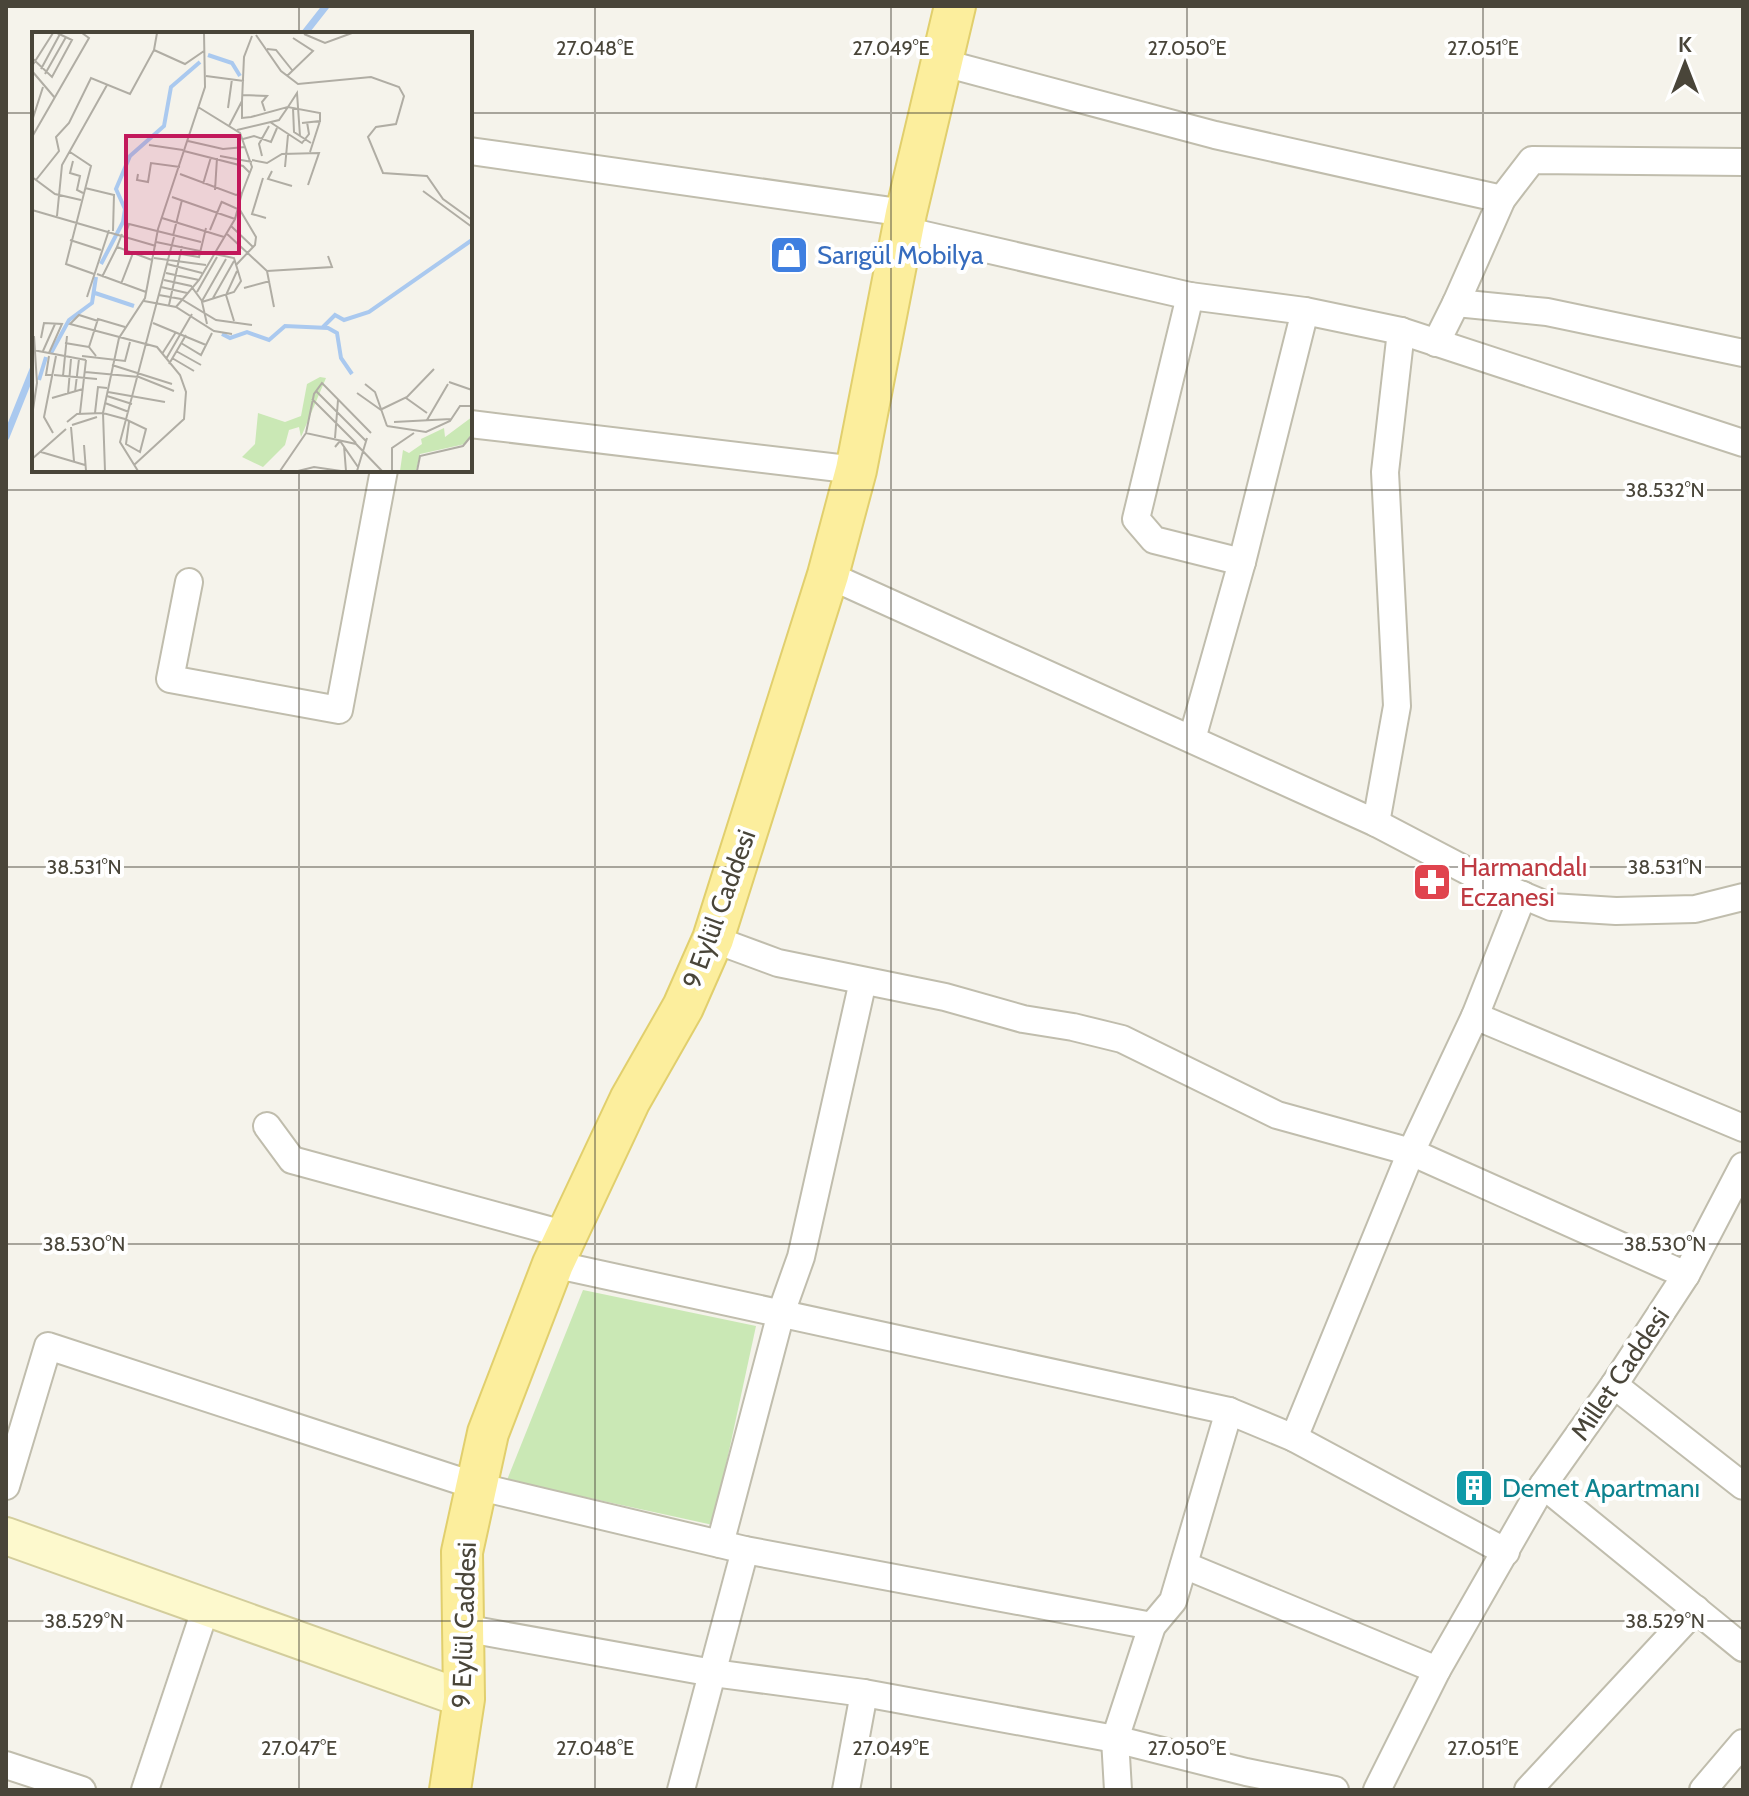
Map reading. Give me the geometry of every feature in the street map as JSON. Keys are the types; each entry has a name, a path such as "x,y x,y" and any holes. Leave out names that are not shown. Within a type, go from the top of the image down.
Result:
{"main road":[{"name":"9 Eylül Caddesi","path":"450,1790 464,1699 462,1552 488,1433 560,1250 630,1100 683,1007 713,939 828,575 856,470 905,222 955,6"}],"street":[{"path":"940,62 1215,135 1502,199"},
{"path":"472,151 905,222 1190,296 1305,311 1401,331 1743,443"},
{"path":"1436,343 1502,199 1532,160 1743,162"},
{"path":"1190,296 1136,519 1154,540 1242,562"},
{"path":"1456,303 1547,312 1743,353"},
{"path":"1192,739 1242,562 1305,311"},
{"path":"1376,823 1397,706 1385,472 1401,331"},
{"path":"472,424 856,470"},
{"path":"189,582 170,679 339,710 384,472"},
{"path":"828,575 1376,823 1479,877 1551,907 1616,911 1695,909 1743,897"},
{"path":"1294,1438 1411,1152 1475,1016 1523,895"},
{"path":"713,939 778,963 945,997 1023,1019 1122,1039 1277,1115 1411,1152 1686,1275"},
{"path":"681,1790 713,1673 732,1547 781,1313 807,1233 863,981"},
{"path":"1475,1016 1743,1128"},
{"path":"267,1126 292,1160 560,1250 781,1313 1229,1411 1294,1438 1506,1552"},
{"name":"Millet Caddesi","path":"1377,1790 1437,1670 1543,1485 1614,1385 1686,1275 1743,1166"},
{"path":"6,1486 48,1346 476,1486 732,1547 1152,1626"},
{"path":"1614,1385 1743,1486"},
{"path":"1118,1790 1115,1739 1152,1626 1173,1601 1229,1411"},
{"path":"1543,1485 1743,1648"},
{"path":"6,1536 464,1699"},
{"path":"1184,1565 1437,1670"},
{"path":"145,1790 206,1607"},
{"path":"1528,1790 1696,1609"},
{"path":"463,1628 713,1673 864,1693 1115,1739 1246,1772 1335,1790"},
{"path":"846,1790 864,1693"},
{"path":"1703,1790 1743,1743"},
{"path":"6,1765 82,1790"}],"green space":[{"path":"583,1290 756,1326 713,1525 507,1480"}],"waterway":[{"path":"306,32 326,6"},
{"path":"6,437 32,372"}],"place":[{"name":"Sarıgül Mobilya","path":"789,255"},
{"name":"Harmandalı Eczanesi","path":"1432,882"},
{"name":"Demet Apartmanı","path":"1474,1488"}]}
